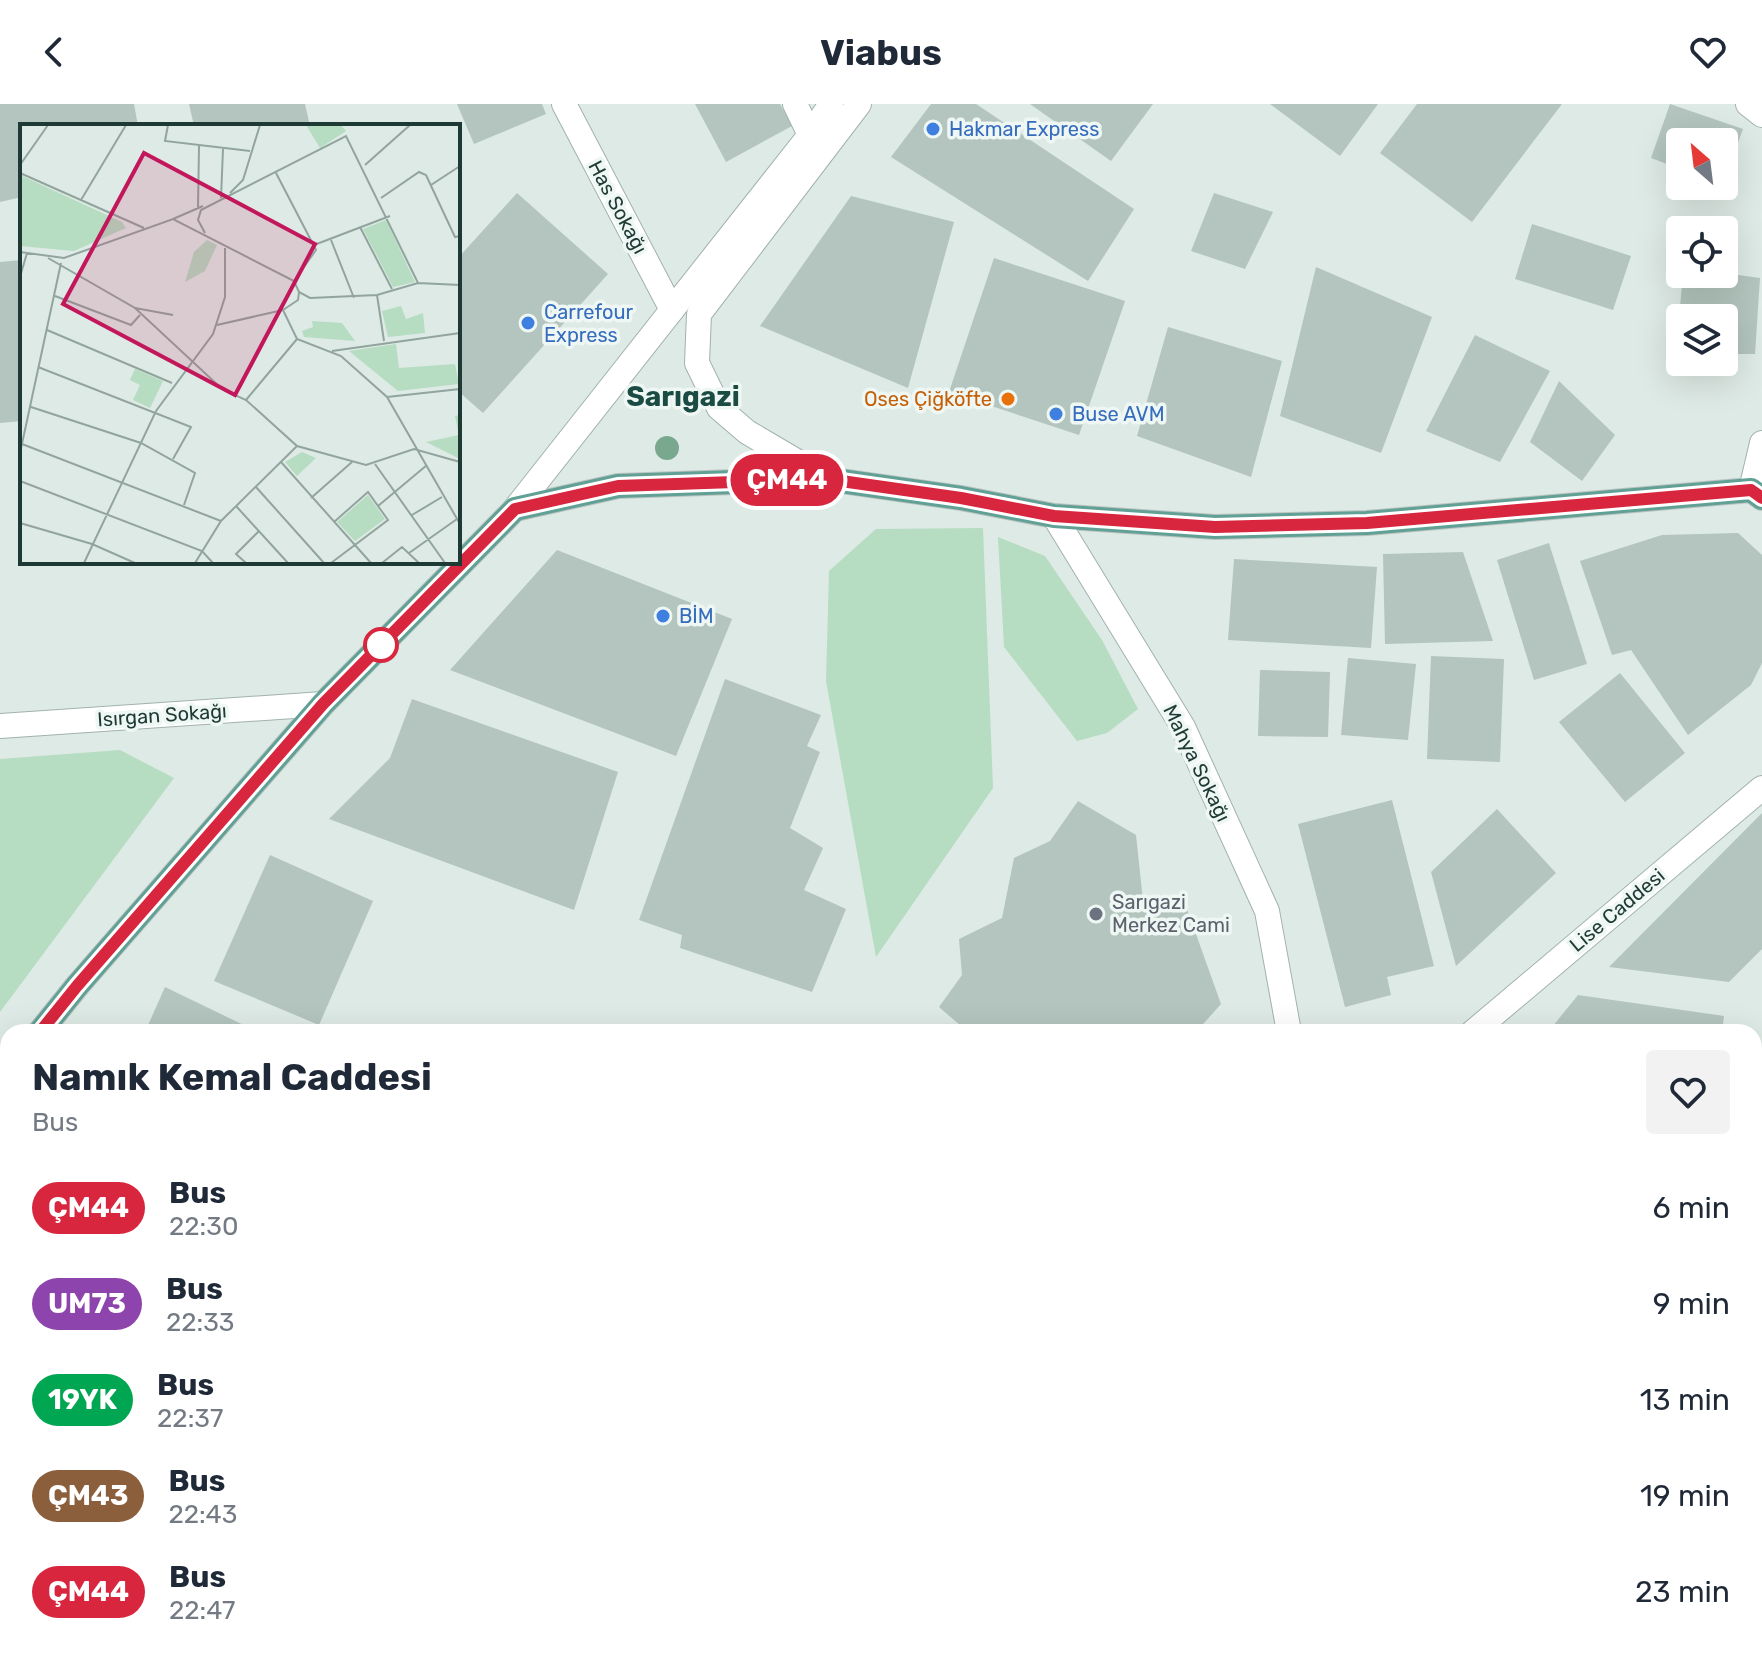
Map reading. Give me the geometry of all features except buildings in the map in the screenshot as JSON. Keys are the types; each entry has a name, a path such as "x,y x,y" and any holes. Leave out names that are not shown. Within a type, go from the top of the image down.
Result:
{"main road":[{"path":"46,1024 323,704 515,509 618,486 827,479 961,498 1054,516 1215,527 1367,523 1756,494"}],"street":[{"name":"Has Sokağı","path":"564,104 672,310"},
{"path":"795,104 810,135"},
{"path":"515,509 810,135 831,104"},
{"path":"827,479 747,432 719,408 697,363 699,314 859,104"},
{"path":"1756,494 1762,443"},
{"name":"Mahya Sokağı","path":"1054,516 1183,727 1267,911 1288,1024"},
{"name":"Isırgan Sokağı","path":"0,726 323,704"},
{"name":"Lise Caddesi","path":"1482,1024 1762,788"}],"green space":[{"path":"983,528 993,788 876,957 826,681 829,571 876,529"},
{"path":"998,537 1045,556 1102,640 1138,709 1107,733 1077,741 1004,647"},
{"path":"120,750 174,778 0,1012 0,759"}],"bus line":[{"name":"ÇM44","path":"46,1024 323,704 515,509 618,486 827,479 961,498 1054,516 1215,527 1367,523 1751,490 1762,498"}],"place":[{"name":"Hakmar Express","path":"933,129"},
{"name":"Carrefour Express","path":"528,323"},
{"name":"Oses Çiğköfte","path":"1008,399"},
{"name":"Buse AVM","path":"1056,414"},
{"name":"BİM","path":"663,616"},
{"name":"Sarıgazi Merkez Cami","path":"1096,914"}],"district":[{"name":"Sarıgazi","path":"683,396"}]}
